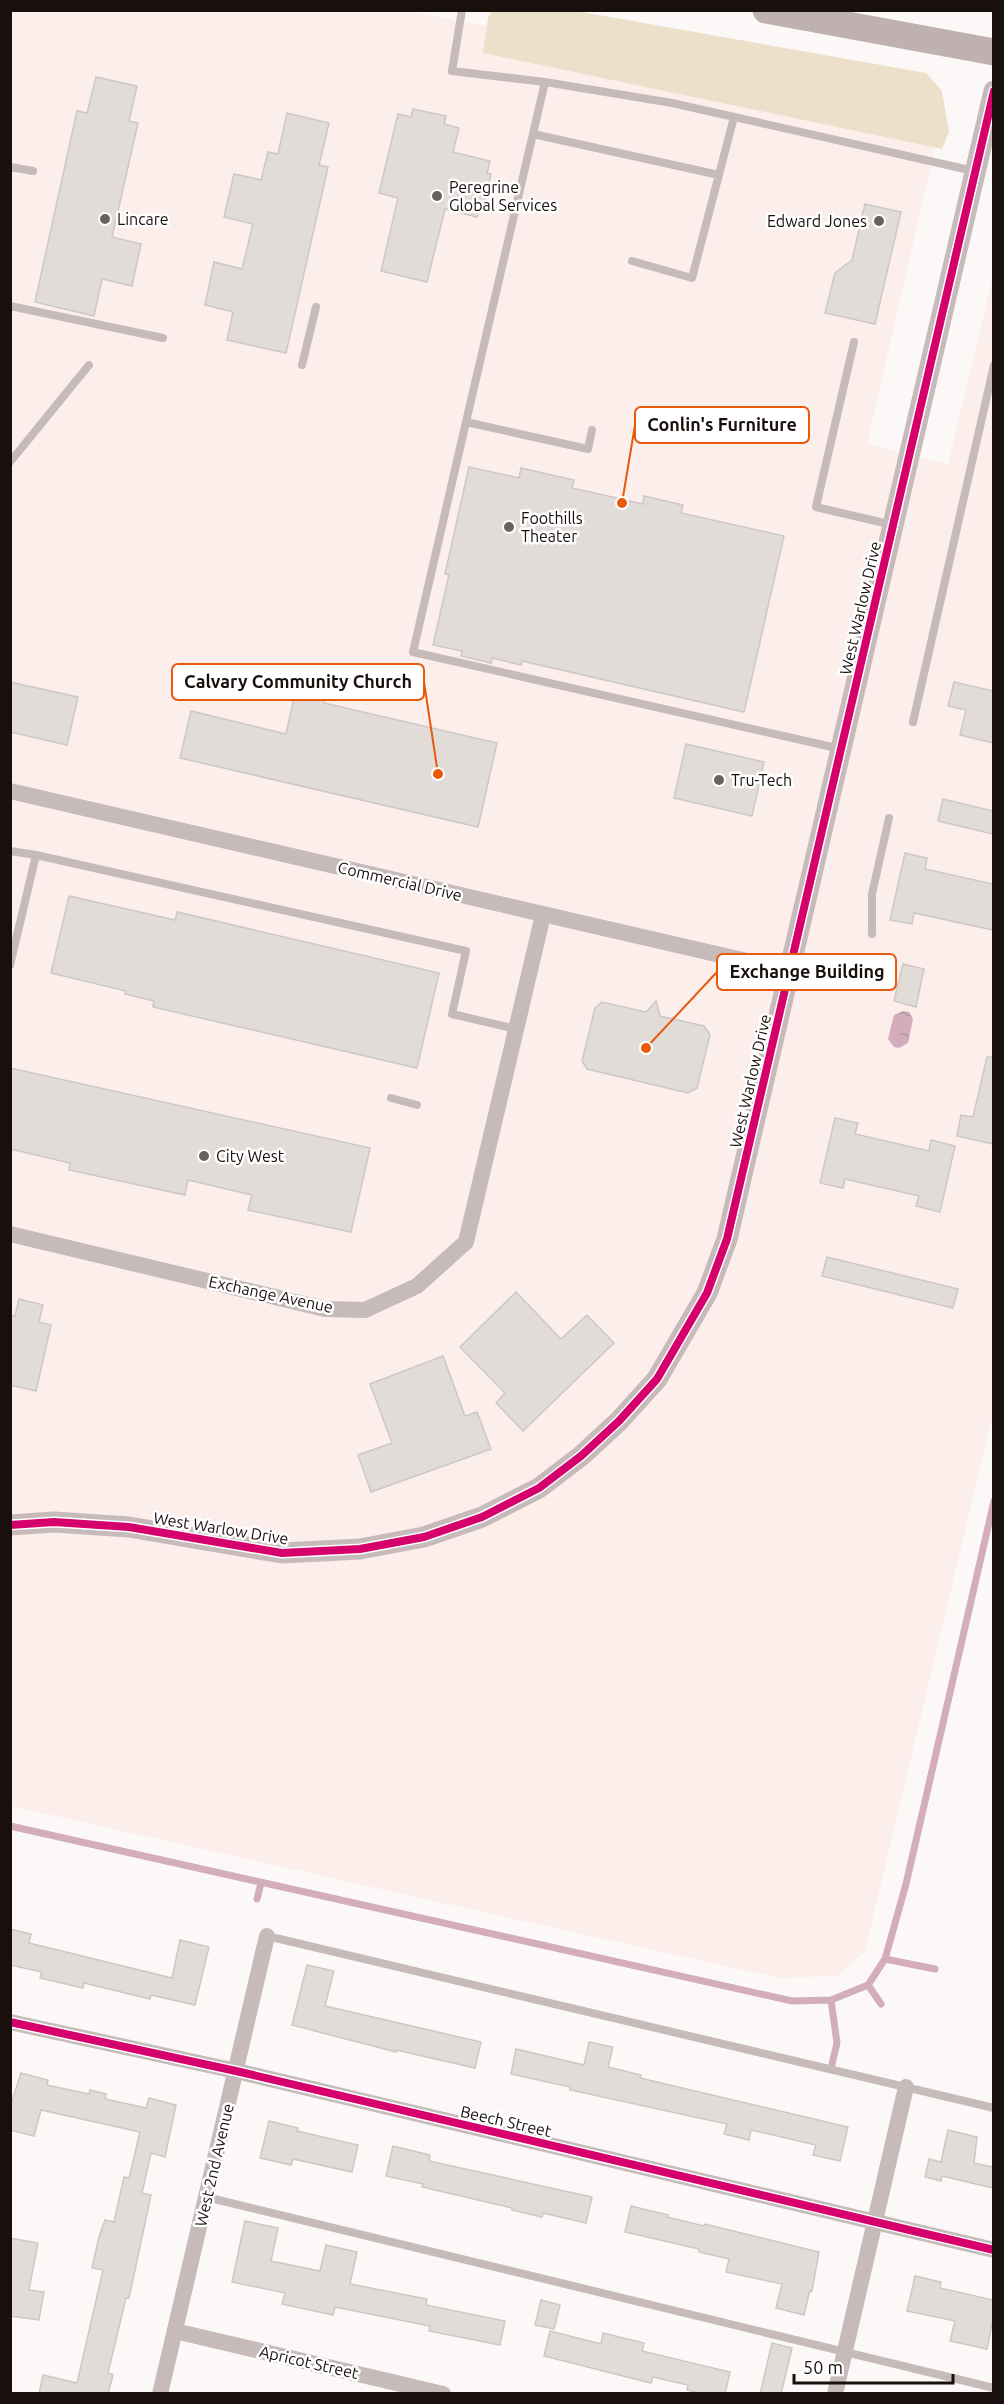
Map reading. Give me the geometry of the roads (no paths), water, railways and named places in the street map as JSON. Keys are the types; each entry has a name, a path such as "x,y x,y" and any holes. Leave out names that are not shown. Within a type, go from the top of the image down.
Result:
{"main road":[{"path":"766,10 993,52"}],"street":[{"name":"West Warlow Drive","path":"10,1525 54,1522 129,1527 282,1553 360,1549 424,1537 482,1516 539,1488 581,1456 619,1421 657,1379 707,1293 727,1239 993,91"},
{"name":"Commercial Drive","path":"10,791 790,971"},
{"name":"Exchange Avenue","path":"10,1234 325,1309 365,1310 417,1286 466,1242 543,915"},
{"name":"West 2nd Avenue","path":"160,2394 267,1936"},
{"name":"Beech Street","path":"10,2022 236,2071 993,2250"},
{"path":"835,2394 906,2087"},
{"name":"Apricot Street","path":"175,2331 443,2394"}],"lane":[{"path":"462,10 452,71 544,82 672,103 975,171"},
{"path":"544,82 413,652 841,749"},
{"path":"632,261 693,278 734,117"},
{"path":"533,134 719,175"},
{"path":"10,167 33,171"},
{"path":"10,306 164,338"},
{"path":"302,365 316,307"},
{"path":"854,342 816,507 894,525"},
{"path":"10,462 89,365"},
{"path":"913,722 993,365"},
{"path":"466,422 588,449 592,430"},
{"path":"872,934 872,894 889,818"},
{"path":"10,850 466,951 452,1014 516,1029"},
{"path":"10,965 36,855"},
{"path":"391,1098 417,1105"},
{"path":"267,1936 993,2108"},
{"path":"206,2197 993,2388"}],"water":[{"path":"903,1011 909,1012 913,1019 908,1043 899,1048 894,1047 888,1039 894,1015"}],"waterway":[{"path":"10,1826 792,2001 831,2000 868,1985 885,1959 906,1884 994,1501"},
{"path":"257,1899 261,1883"},
{"path":"885,1959 935,1969"},
{"path":"868,1985 881,2004"},
{"path":"831,2000 837,2043 832,2064"}],"place":[{"name":"Peregrine Global Services","path":"437,196"},
{"name":"Lincare","path":"105,219"},
{"name":"Edward Jones","path":"879,221"},
{"name":"Conlin's Furniture","path":"622,503"},
{"name":"Foothills Theater","path":"509,527"},
{"name":"Calvary Community Church","path":"438,774"},
{"name":"Tru-Tech","path":"719,780"},
{"name":"Exchange Building","path":"646,1048"},
{"name":"City West","path":"204,1156"}]}
